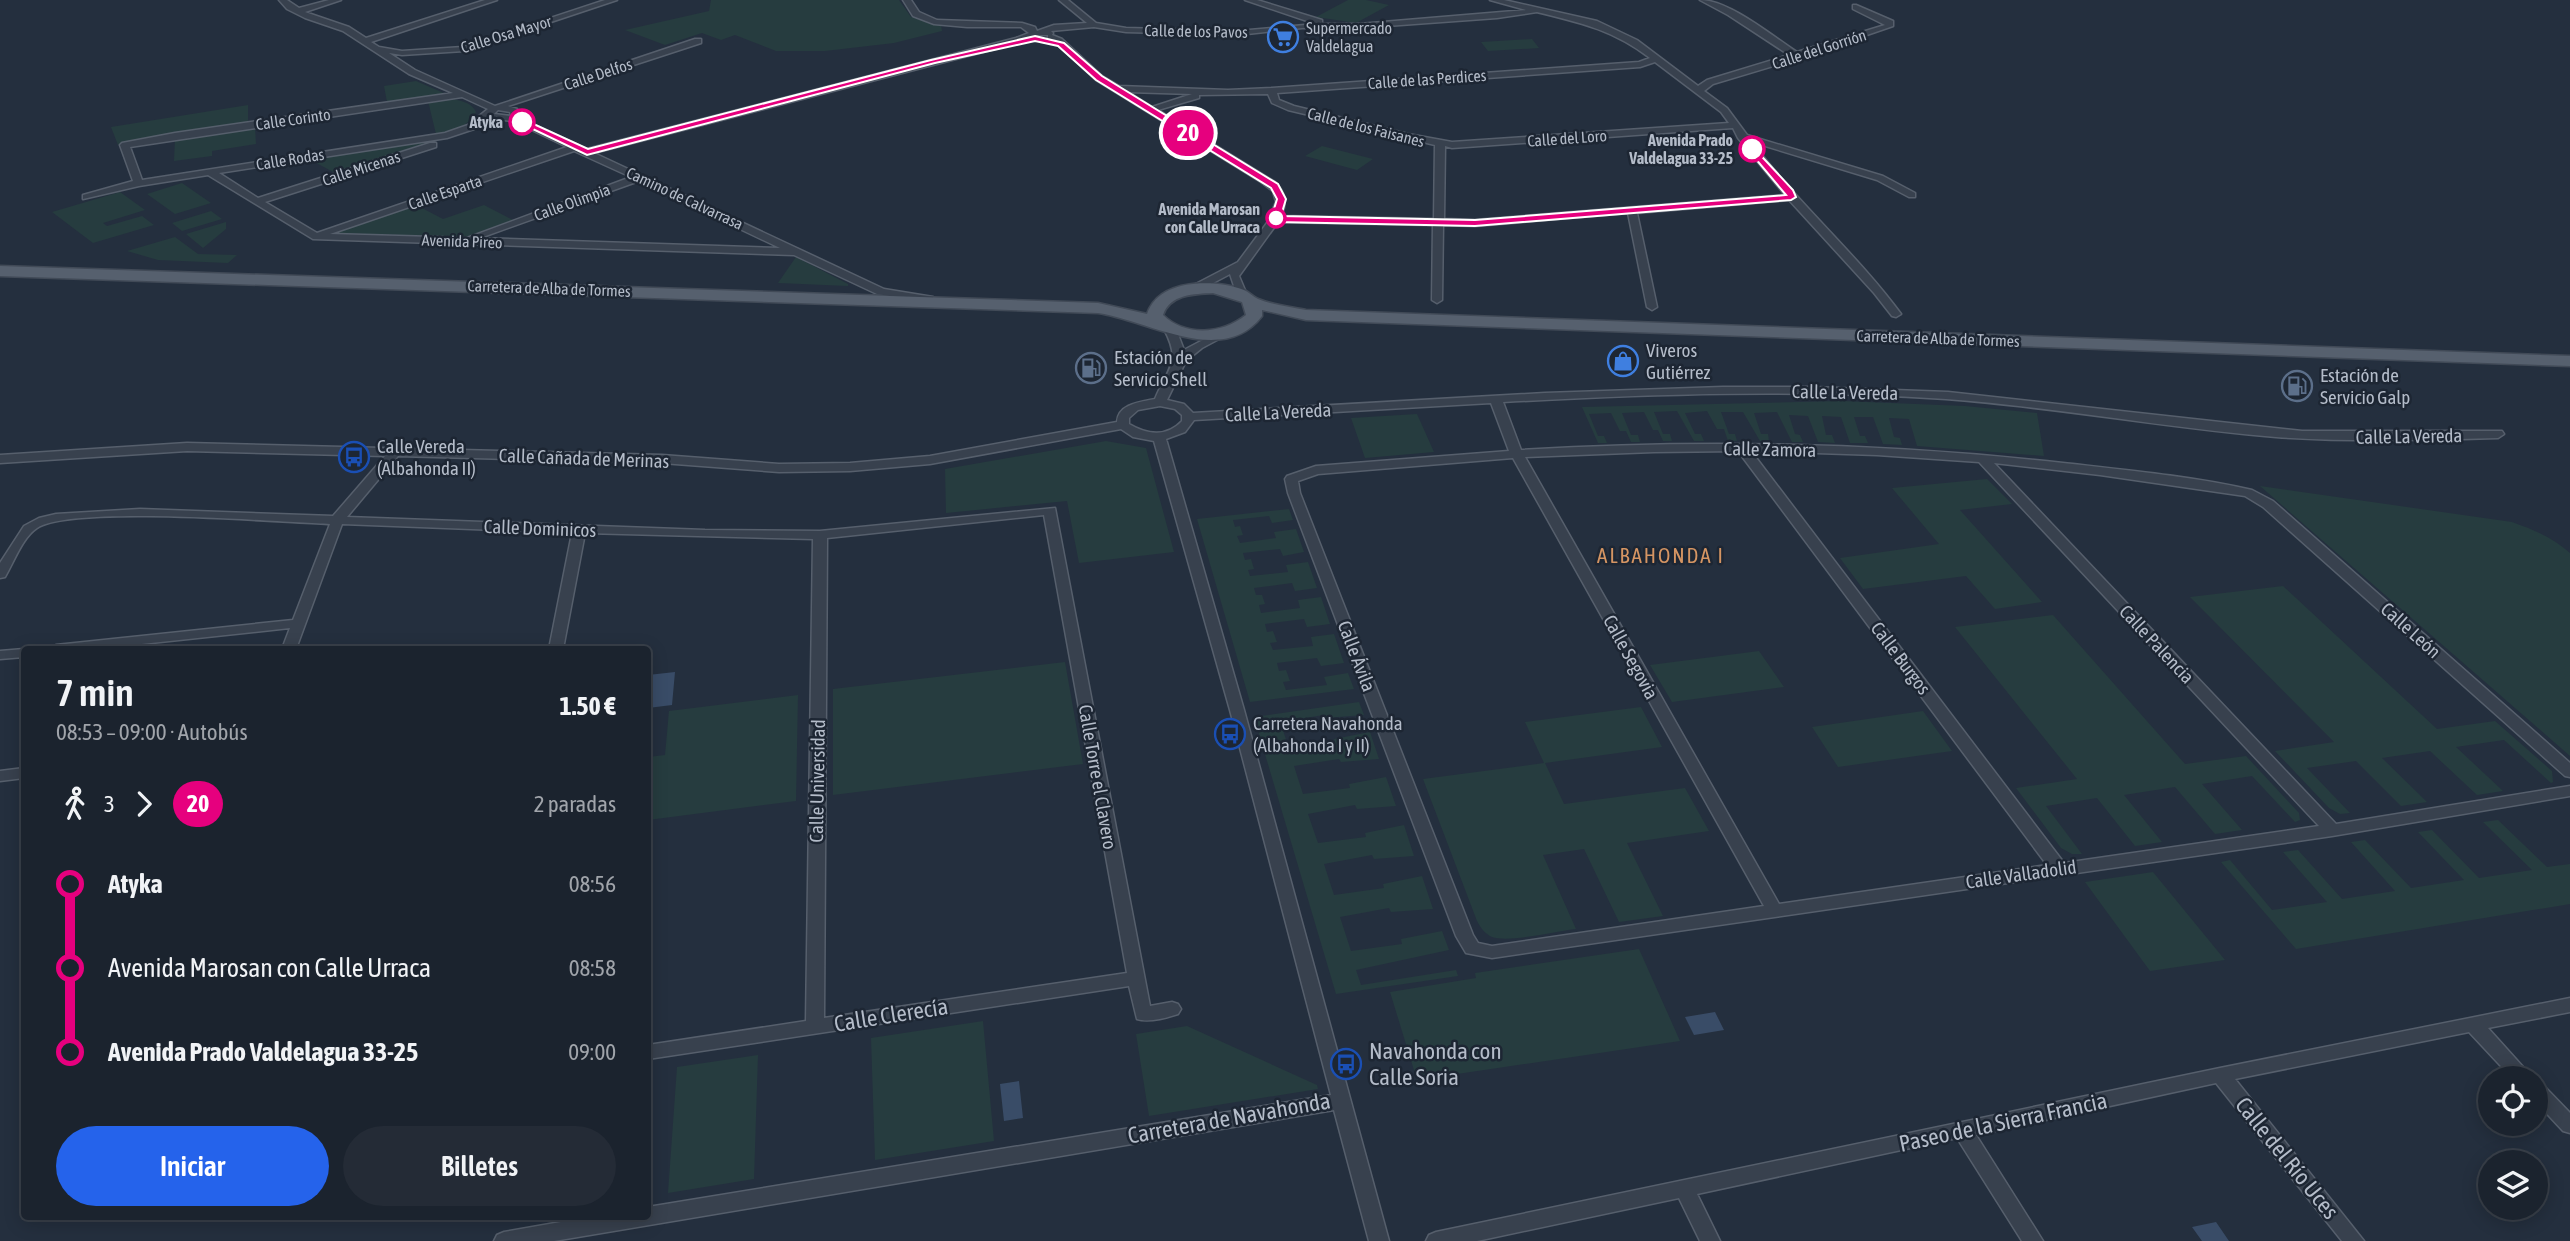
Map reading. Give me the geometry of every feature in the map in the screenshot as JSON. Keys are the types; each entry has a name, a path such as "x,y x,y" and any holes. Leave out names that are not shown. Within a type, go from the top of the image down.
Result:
{"main road":[{"name":"Carretera de Alba de Tormes","path":"0,271 839,297 1098,308 1126,312 1203,335 1225,333 1248,323 1306,315"},
{"name":"Carretera de Alba de Tormes","path":"1098,308 1163,299 1194,289 1213,288 1277,310 1306,315 2570,361"},
{"path":"1246,298 1255,309 1254,316 1248,323"},
{"path":"1163,299 1156,307 1155,316 1166,326"}],"street":[{"path":"283,0 299,11 379,45 395,63 493,109"},
{"path":"299,11 337,0"},
{"path":"379,45 493,0"},
{"name":"Calle Osa Mayor","path":"379,45 473,47 613,0"},
{"path":"907,0 914,12 926,18 950,22 1022,25 1032,29 1061,44 1099,78 1274,186 1282,199 1276,219 1239,265 1234,276 1246,298"},
{"path":"1063,0 1094,25"},
{"path":"1250,0 1323,24"},
{"path":"1494,0 1606,27 1634,42 1699,90 1724,110 1741,136 1791,197 1896,314"},
{"path":"1704,0 1731,13 1797,56"},
{"name":"Calle del Gorrión","path":"1699,90 1710,82 1889,26 1890,23 1886,19 1856,7"},
{"name":"Calle de los Pavos","path":"1041,36 1063,27 1094,25 1126,30 1222,34 1323,24 1359,26 1505,16 1538,9"},
{"path":"1280,30 1293,13"},
{"path":"587,152 1041,36"},
{"name":"Calle Delfos","path":"493,109 698,41"},
{"name":"Calle de las Perdices","path":"1640,64 1655,59"},
{"name":"Calle de las Perdices","path":"1117,89 1185,94 1272,91 1640,64 1671,69"},
{"name":"Calle del Gorrión","path":"1684,79 1710,82"},
{"name":"Calle de los Faisanes","path":"1272,91 1275,101 1285,106 1440,144 1437,300"},
{"name":"Calle Corinto","path":"138,183 125,145 460,94"},
{"name":"Calle de las Perdices","path":"1150,110 1185,94"},
{"name":"Camino de Calvarrasa","path":"493,109 506,107 514,111 512,117 881,292 944,301"},
{"name":"Calle Rodas","path":"86,197 138,183 462,134 493,109"},
{"name":"Calle Micenas","path":"258,201 512,117"},
{"name":"Calle del Loro","path":"1440,144 1492,143 1735,125"},
{"path":"1741,136 1880,178 1912,195"},
{"name":"Calle Esparta","path":"313,236 576,147"},
{"path":"1755,153 1791,150"},
{"path":"210,172 313,236"},
{"name":"Calle Olimpia","path":"464,241 641,177"},
{"path":"1276,219 1440,225 1791,197"},
{"path":"1632,210 1652,307"},
{"name":"Avenida Pireo","path":"313,236 800,252"},
{"name":"Avenida Pireo","path":"733,251 767,236"},
{"path":"1194,289 1239,265"},
{"path":"839,297 855,285 853,279"},
{"path":"1160,402 1179,358 1178,345 1166,326"},
{"path":"1179,358 1192,348 1225,333"},
{"name":"Calle La Vereda","path":"1189,417 1496,400 1770,391 1858,392 1991,399 2272,433 2372,437 2498,434"},
{"name":"Calle Segovia","path":"1496,400 1516,453 1774,910"},
{"path":"1160,402 1180,407 1189,417 1188,424 1182,430 1159,437 1142,436 1129,431 1123,425 1123,417 1134,407 1160,402"},
{"name":"Calle Cañada de Merinas","path":"0,459 187,447 662,459 779,468 850,467 930,460 1123,425"},
{"name":"Carretera de Navahonda","path":"651,1215 1342,1101 1237,710 1159,437"},
{"name":"Calle Zamora","path":"1291,479 1301,473 1316,470 1516,453 1742,448 1982,458 2248,493"},
{"name":"Calle Burgos","path":"1742,448 2059,869"},
{"path":"290,646 338,519 394,453"},
{"name":"Calle Palencia","path":"1982,458 2332,830"},
{"name":"Calle Ávila","path":"1291,479 1297,502 1472,948"},
{"name":"Calle León","path":"2248,493 2268,504 2570,772"},
{"name":"Calle Dominicos","path":"0,574 31,526 50,519 140,513 820,535 1050,512"},
{"name":"Calle Torre el Clavero","path":"1050,512 1143,1014 1171,1009"},
{"path":"556,646 579,529"},
{"name":"Calle Universidad","path":"815,1027 820,535"},
{"path":"84,646 300,623"},
{"path":"0,655 21,653"},
{"path":"0,776 21,773"},
{"name":"Calle Valladolid","path":"1472,948 1492,952 2332,830 2570,791"},
{"name":"Calle Clerecía","path":"651,1052 1135,978"},
{"name":"Paseo de la Sierra Francia","path":"1436,1241 2220,1075 2570,1005"},
{"path":"2474,1026 2512,1066"},
{"name":"Calle del Río Uces","path":"2220,1075 2354,1241"},
{"path":"1342,1101 1378,1241"},
{"path":"2548,1102 2570,1125"},
{"path":"1963,1131 2033,1241"},
{"path":"1684,1188 1710,1241"},
{"name":"Carretera de Navahonda","path":"504,1241 624,1220"}],"green space":[{"path":"711,0 899,0 911,17 941,25 942,31 894,43 825,51 776,51 735,35 721,40 702,33 665,45 625,30 709,11"},
{"path":"1348,0 1366,0 1389,5 1356,23 1316,17"},
{"path":"1532,39 1539,48 1488,51 1481,42"},
{"path":"416,81 446,94 387,102 384,86"},
{"path":"444,99 467,103 476,112 464,125 436,134 428,101"},
{"path":"248,105 248,123 118,145 111,127"},
{"path":"255,127 256,144 212,151 212,156 174,161 175,138"},
{"path":"438,139 335,173 309,159"},
{"path":"1322,146 1373,159 1357,170 1305,156"},
{"path":"182,183 211,203 175,214 147,194"},
{"path":"120,192 145,210 103,223 107,226 142,216 154,225 93,243 52,212"},
{"path":"416,205 443,219 484,205 513,220 466,237 335,233"},
{"path":"211,211 222,219 182,231 172,223"},
{"path":"226,222 226,229 203,248 186,234"},
{"path":"175,237 198,254 237,255 228,263 158,260 127,251"},
{"path":"796,257 848,284 848,286 778,283"},
{"path":"1842,401 1965,406 2037,413 2044,456 1917,446 1909,419 1889,418 1894,437 1900,438 1902,445 1883,444 1873,417 1854,417 1860,436 1865,436 1868,443 1850,443 1841,417 1822,416 1826,435 1832,435 1835,443 1818,442 1808,416 1789,415 1795,434 1800,435 1803,442 1792,442 1777,412 1754,413 1761,434 1768,434 1769,441 1760,441 1743,412 1721,412 1729,434 1735,434 1737,441 1728,441 1724,429 1717,429 1707,411 1685,413 1695,434 1701,434 1704,441 1694,441 1677,411 1654,412 1663,434 1670,434 1672,441 1663,441 1658,430 1653,430 1644,412 1622,413 1631,435 1638,435 1640,442 1631,442 1626,431 1620,431 1611,413 1589,414 1598,436 1604,436 1607,443 1598,443 1582,407"},
{"path":"1417,414 1434,452 1365,458 1351,418"},
{"path":"1106,441 1146,448 1174,552 1079,563 1067,501 946,513 945,469"},
{"path":"1987,479 2012,504 1960,510 2042,602 1995,609 1966,576 1863,589 1840,558 1939,544 1892,488"},
{"path":"2260,486 2512,522 2542,534 2570,553 2570,756"},
{"path":"1289,509 1293,520 1272,523 1269,516 1233,520 1235,527 1240,526 1243,535 1237,536 1240,543 1276,538 1274,532 1296,529 1304,552 1283,556 1280,549 1243,553 1245,560 1251,559 1254,569 1248,570 1250,576 1288,572 1286,565 1308,562 1317,588 1295,591 1292,583 1254,588 1256,595 1262,595 1265,604 1259,605 1261,613 1300,608 1298,600 1321,597 1330,624 1307,627 1304,619 1265,624 1267,632 1273,631 1277,642 1270,643 1273,650 1313,646 1311,637 1334,634 1344,663 1321,666 1317,658 1277,663 1279,671 1286,670 1290,681 1283,682 1286,690 1327,685 1324,677 1348,673 1354,689 1250,702 1197,519"},
{"path":"2283,586 2437,729 2495,721 2552,771 2553,782 2504,740 2456,747 2503,791 2477,795 2430,751 2382,758 2427,802 2401,806 2356,761 2307,768 2350,813 2340,814 2329,808 2275,751 2334,742 2190,597"},
{"path":"2053,615 2185,764 2246,756 2299,813 2300,820 2295,822 2252,776 2202,784 2242,830 2215,834 2175,787 2124,795 2162,842 2135,846 2097,798 2046,806 2082,854 2072,854 2061,848 2016,788 2077,779 1955,627"},
{"path":"1759,651 1784,687 1672,702 1650,665"},
{"path":"1065,662 1083,764 833,795 833,689"},
{"path":"798,695 796,801 651,820 651,757 665,755 669,711"},
{"path":"1359,702 1364,715 1326,718 1324,715 1280,722 1289,748 1335,743 1334,739 1370,732 1379,759 1341,762 1339,759 1294,766 1303,794 1350,788 1349,784 1386,777 1396,806 1357,809 1355,805 1308,814 1318,843 1366,837 1365,833 1404,825 1414,856 1374,859 1372,855 1324,864 1334,895 1384,888 1383,884 1422,876 1433,909 1391,912 1389,908 1340,917 1351,951 1402,944 1401,939 1442,931 1449,950 1356,970 1361,985 1456,970 1458,976 1336,994 1254,717"},
{"path":"1641,707 1662,747 1545,763 1564,804 1685,788 1709,831 1627,843 1663,916 1619,922 1584,849 1543,855 1576,929 1510,939 1489,936 1477,921 1423,779 1544,763 1525,722"},
{"path":"1923,711 1952,751 1838,767 1812,727"},
{"path":"2498,820 2547,867 2570,864 2570,904 2296,949 2221,862 2230,860 2272,910 2327,902 2283,852 2298,850 2342,899 2395,891 2351,842 2365,840 2411,888 2464,880 2418,832 2432,830 2479,878 2532,870 2483,822"},
{"path":"2153,872 2225,960 2150,971 2085,882"},
{"path":"1639,949 1680,1041 1417,1080 1390,992 1476,978 1475,973"},
{"path":"983,1021 994,1141 875,1160 871,1038"},
{"path":"1187,1026 1317,1085 1318,1089 1149,1116 1136,1034"},
{"path":"758,1055 754,1179 668,1193 677,1067"}],"water":[{"path":"675,672 672,705 651,708 651,675"},
{"path":"1715,1012 1724,1030 1694,1035 1685,1017"},
{"path":"1019,1081 1023,1118 1004,1121 1000,1084"},
{"path":"2216,1222 2229,1241 2202,1241 2192,1227"}],"bus line":[{"name":"20","path":"522,122 587,152 934,61 1015,41 1044,39 1061,44 1099,78 1274,186 1282,199 1276,219 1440,225 1791,197 1752,149"}],"place":[{"name":"Supermercado Valdelagua","path":"1283,37"},
{"name":"Atyka","path":"522,122"},
{"name":"Avenida Prado Valdelagua 33-25","path":"1752,149"},
{"name":"Avenida Marosan con Calle Urraca","path":"1276,218"},
{"name":"Viveros Gutiérrez","path":"1623,361"},
{"name":"Estación de Servicio Shell","path":"1091,368"},
{"name":"Estación de Servicio Galp","path":"2297,386"},
{"name":"Calle Vereda (Albahonda II)","path":"354,457"},
{"name":"Carretera Navahonda (Albahonda I y II)","path":"1230,734"},
{"name":"Navahonda con Calle Soria","path":"1346,1064"}],"district":[{"name":"ALBAHONDA I","path":"1661,555"}]}
